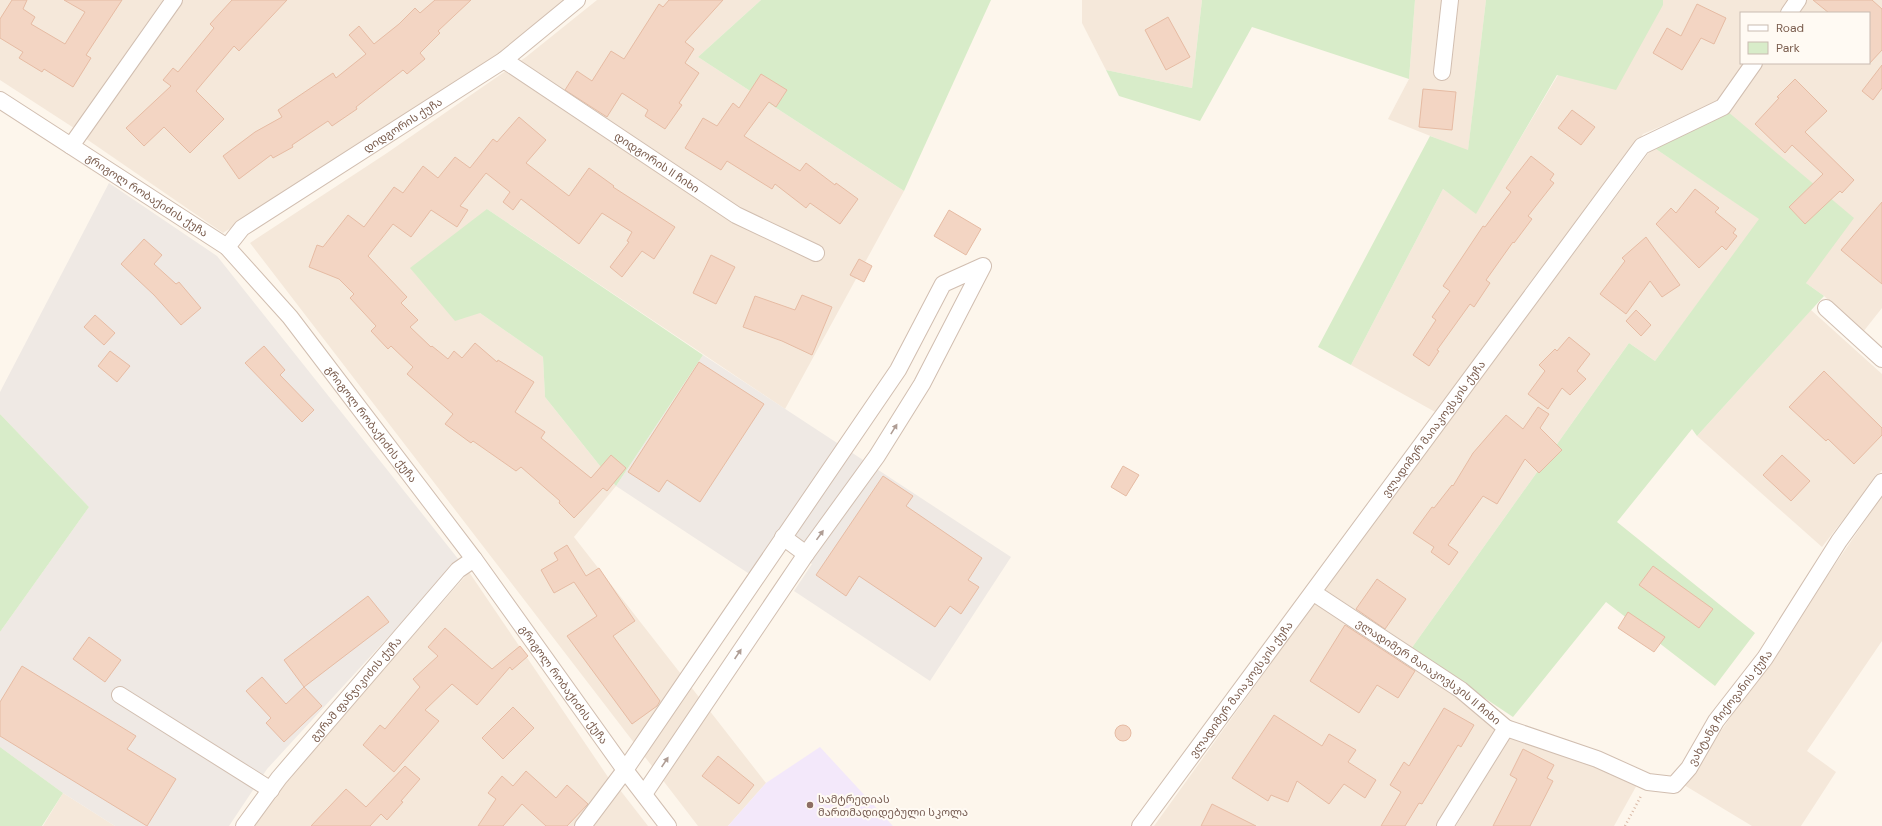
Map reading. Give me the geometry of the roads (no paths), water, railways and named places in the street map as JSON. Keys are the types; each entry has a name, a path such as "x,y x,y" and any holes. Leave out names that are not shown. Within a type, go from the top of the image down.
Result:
{"street":[{"path":"71,146 174,0"},
{"name":"დიდგორის ქუჩა","path":"227,247 242,228 504,60 577,0"},
{"path":"1442,72 1450,0"},
{"path":"1790,12 1798,0"},
{"name":"დიდგორის II ჩიხი","path":"504,60 736,215 816,253"},
{"name":"ვლადიმერ მაიაკოვსკის ქუჩა","path":"1140,826 1314,593 1642,146 1723,107 1753,64"},
{"name":"გრიგოლ რობაქიძის ქუჩა","path":"0,100 227,247 290,317 474,559 625,770 668,826"},
{"path":"583,826 625,770 898,370 943,284 983,266 922,384 877,456 806,554 644,794"},
{"path":"1826,308 1882,359"},
{"name":"ვახტანგ ჩიქოვანის ქუჩა","path":"1506,728 1597,759 1648,782 1674,784 1689,768 1716,721 1765,658 1838,541 1882,482"},
{"path":"783,537 806,554"},
{"name":"გურამ ფანჯიკიძის ქუჩა","path":"244,826 270,790 458,570 474,559"},
{"name":"ვლადიმერ მაიაკოვსკის II ჩიხი","path":"1314,593 1461,690 1506,728 1446,826"},
{"path":"120,695 270,790"}],"place":[{"name":"სამტრედიას მართმადიდებული სკოლა","path":"810,805"}]}
